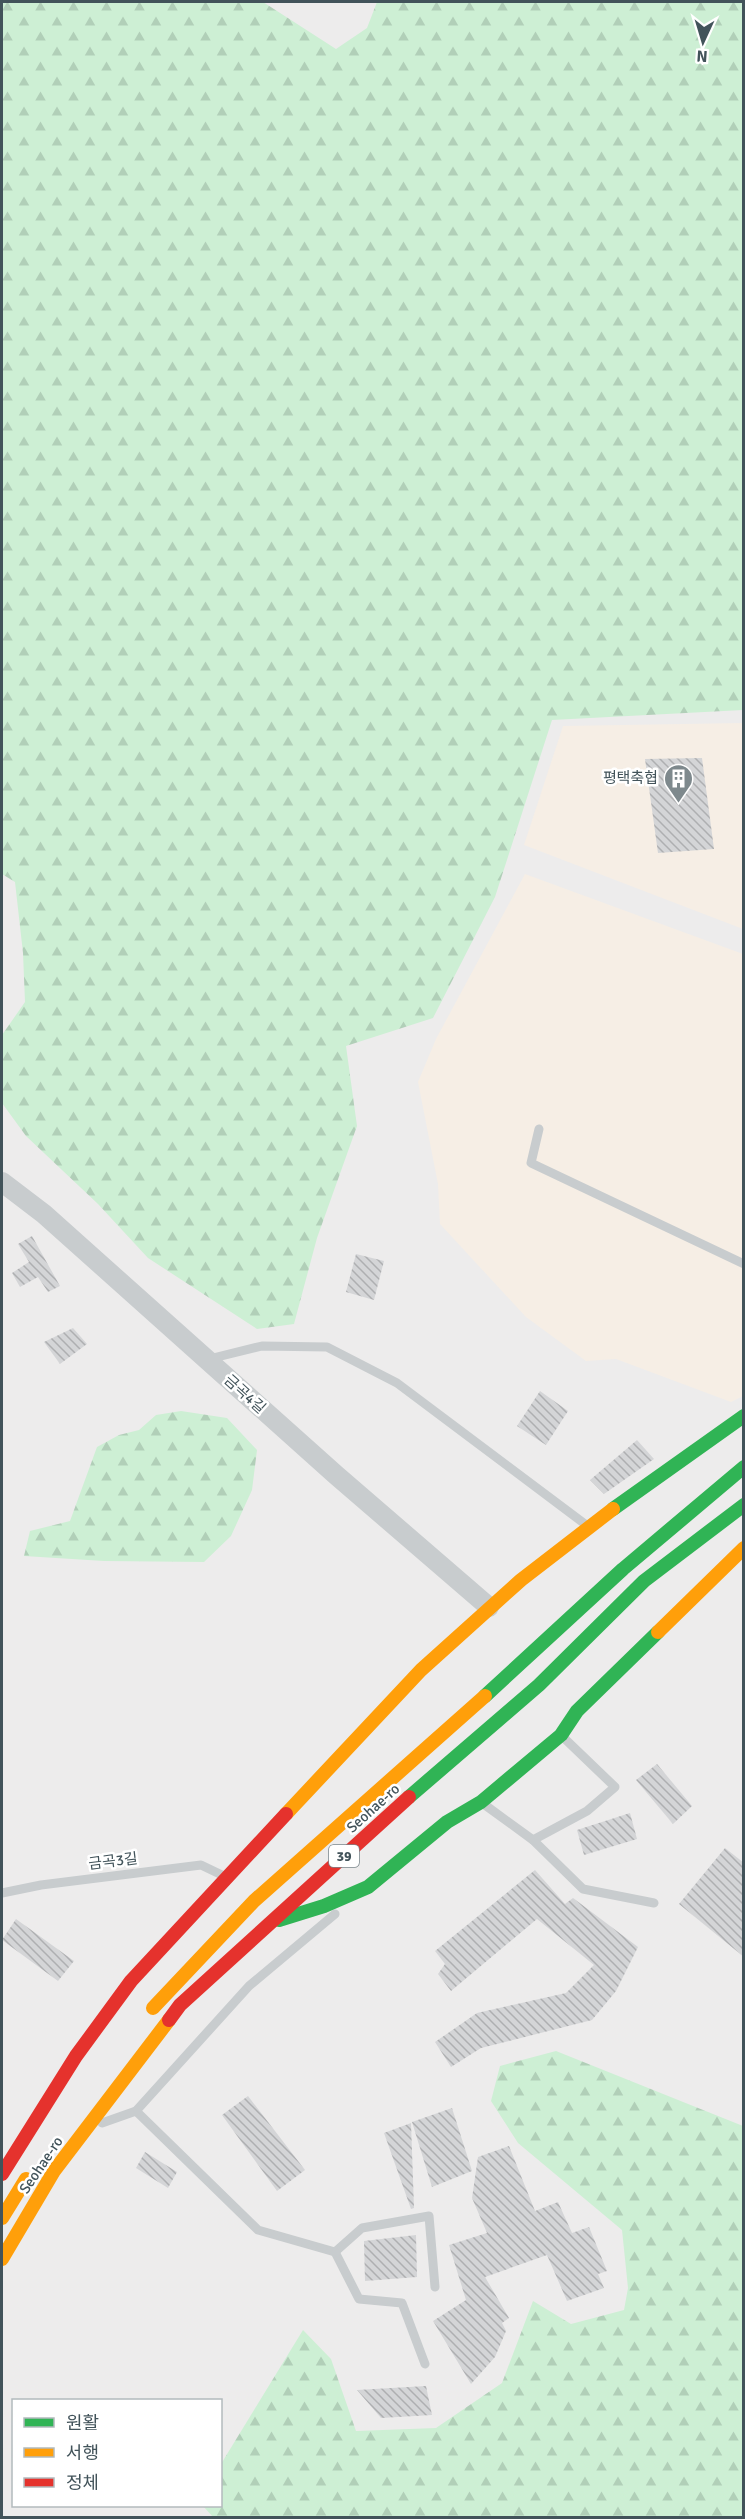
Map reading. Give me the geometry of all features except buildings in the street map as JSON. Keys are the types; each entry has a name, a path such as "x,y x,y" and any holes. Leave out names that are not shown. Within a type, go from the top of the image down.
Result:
{"main road":[{"path":"2,2174 76,2056 131,1981 421,1670 489,1607 588,1527 744,1416"},
{"name":"Seohae-ro","path":"143,2020 165,1992 254,1901 413,1762 623,1569 744,1467"},
{"name":"Seohae-ro","path":"2,2259 54,2171 180,2006 441,1768 539,1685 644,1581 744,1505"},
{"path":"270,1923 324,1906 368,1887 447,1822 481,1802 561,1735 578,1711 744,1548"},
{"name":"Seohae-ro","path":"2,2218 32,2170"}],"street":[{"name":"금곡4길","path":"2,1182 44,1214 489,1607"}],"lane":[{"path":"538,1129 531,1163 744,1264"},
{"path":"207,1360 262,1346 327,1347 398,1383 588,1527"},
{"path":"533,1840 587,1811 615,1787 561,1735"},
{"path":"481,1802 533,1840 583,1889 654,1903"},
{"name":"금곡3길","path":"2,1893 41,1885 201,1865 226,1877"},
{"path":"86,2129 136,2110 249,1986 368,1887"},
{"path":"136,2110 258,2229 334,2252 358,2299 402,2303 425,2364"},
{"path":"334,2252 362,2228 429,2216 435,2287"}],"shaded area":[{"path":"743,723 743,929 524,845 563,726"},
{"path":"525,874 743,954 743,1396 731,1402 616,1359 586,1361 526,1317 440,1224 438,1184 418,1082 436,1039"}],"green space":[{"path":"2,2 263,2 336,49 367,28 377,2 743,2 743,710 552,720 495,897 433,1018 346,1046 357,1126 317,1238 294,1324 257,1329 148,1258 98,1204 26,1136 2,1103 2,1035 25,1002 23,953 15,882 2,874"},
{"path":"181,1411 227,1418 257,1450 252,1490 231,1536 204,1562 104,1561 24,1556 30,1531 70,1521 97,1447 119,1435 139,1430 156,1415"},
{"path":"556,2051 743,2126 743,2517 213,2517 204,2507 222,2507 222,2462 303,2330 331,2359 356,2431 436,2428 502,2383 533,2301 571,2324 624,2310 628,2288 622,2230 518,2143 491,2101 500,2066"}],"traffic: fast":[{"path":"613,1509 744,1416"},
{"path":"485,1696 623,1569 744,1467"},
{"path":"409,1797 539,1685 644,1581 744,1505"},
{"path":"279,1920 324,1906 368,1887 447,1822 481,1802 561,1735 577,1711 658,1632"}],"traffic: slow":[{"path":"286,1814 421,1670 521,1580 613,1509"},
{"path":"658,1632 744,1548"},
{"path":"153,2008 254,1901 485,1696"},
{"path":"2,2259 54,2171 169,2020"},
{"path":"2,2218 26,2179"}],"traffic: jam":[{"path":"169,2020 180,2005 409,1797"},
{"path":"2,2174 76,2056 131,1981 286,1814"}],"place":[{"name":"평택축협","path":"679,804"}]}
